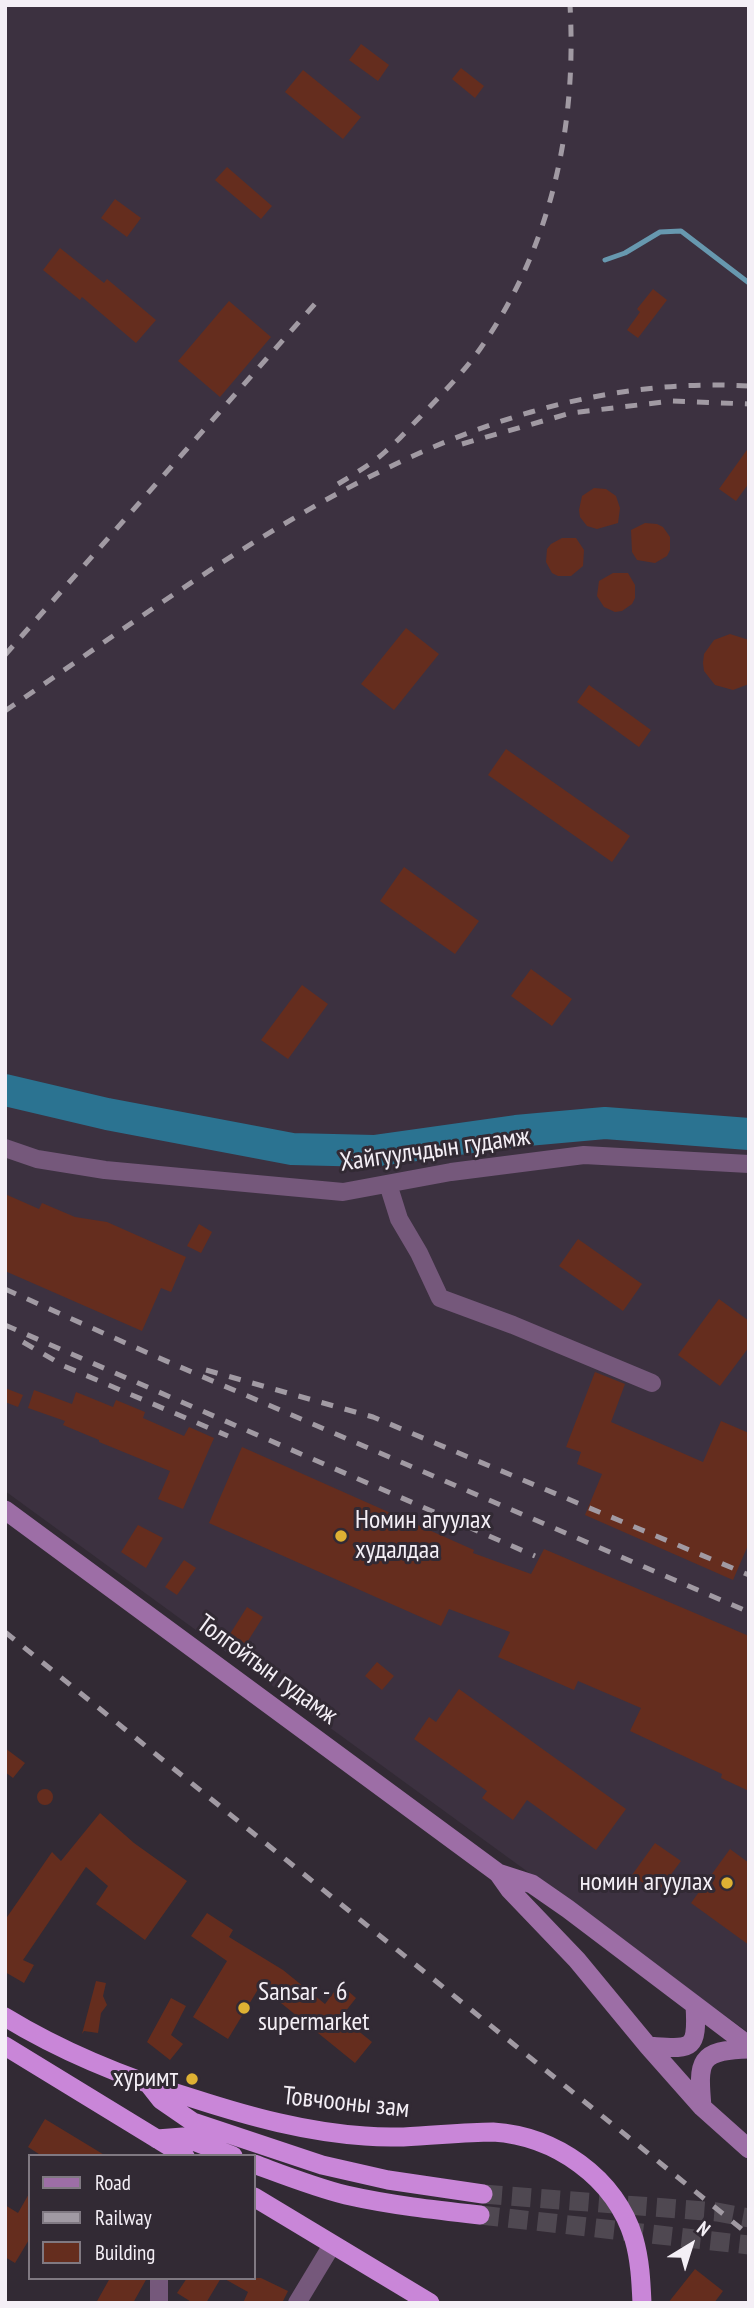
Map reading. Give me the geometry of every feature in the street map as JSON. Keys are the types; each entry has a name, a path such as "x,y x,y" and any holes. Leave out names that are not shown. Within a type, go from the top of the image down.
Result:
{"highway":[{"name":"Товчооны зам","path":"5,2017 37,2036 149,2085 243,2115 301,2129 381,2137 493,2132 509,2133 540,2142 581,2165 613,2196 634,2238 640,2267 642,2303"},
{"path":"5,2046 182,2154"},
{"path":"149,2085 161,2100 193,2122 322,2165 388,2180 483,2194"},
{"path":"156,2138 183,2137 228,2154"},
{"path":"256,2165 346,2195 416,2208 480,2215"},
{"path":"256,2198 430,2303"}],"main road":[{"name":"Толгойтын гудамж","path":"5,1510 498,1873 510,1890 577,1960 702,2107 749,2149"},
{"name":"Толгойтын гудамж","path":"498,1873 532,1884 749,2047"},
{"path":"648,2046 678,2048 691,2043 697,2032 695,2005"},
{"path":"702,2107 699,2071 703,2063 719,2051 749,2047"}],"street":[{"name":"Хайгуулчдын гудамж","path":"5,1148 37,1159 105,1170 343,1192 452,1172 584,1155 749,1164"},
{"path":"388,1184 399,1219 440,1298 513,1325 652,1383"},
{"path":"297,2303 332,2245"},
{"path":"159,2280 159,2303"}],"shaded area":[{"path":"5,5 749,5 749,2033 5,1491"}],"building":[{"path":"361,44 389,65 378,81 349,60"},
{"path":"461,68 484,86 475,98 452,79"},
{"path":"303,70 361,117 343,139 285,92"},
{"path":"227,167 272,206 261,219 215,180"},
{"path":"115,199 141,218 127,237 101,218"},
{"path":"60,248 104,283 107,279 156,320 136,343 82,297 80,300 43,270"},
{"path":"653,289 667,300 638,338 627,330 640,312 637,309"},
{"path":"229,301 271,337 220,397 178,361"},
{"path":"749,447 749,483 736,501 719,489"},
{"path":"594,488 606,489 616,496 620,508 618,523 597,529 587,526 580,517 582,496"},
{"path":"645,523 663,527 670,537 667,556 655,563 637,560 632,552 631,530"},
{"path":"562,538 576,538 584,550 583,566 571,576 552,573 546,562 547,549"},
{"path":"613,573 628,573 635,585 632,604 615,612 604,607 597,596 599,581"},
{"path":"406,628 439,654 394,710 361,684"},
{"path":"730,634 749,640 749,684 733,690 715,685 704,671 703,663 704,654 714,640"},
{"path":"589,685 651,730 639,747 577,702"},
{"path":"506,749 630,836 612,862 488,775"},
{"path":"404,867 479,921 455,954 380,901"},
{"path":"531,969 572,999 552,1026 511,996"},
{"path":"302,985 328,1004 288,1059 261,1040"},
{"path":"5,1194 39,1209 42,1203 75,1217 107,1222 186,1257 171,1292 161,1288 142,1331 5,1271"},
{"path":"199,1224 212,1232 201,1253 187,1246"},
{"path":"578,1239 642,1284 623,1311 559,1266"},
{"path":"719,1299 749,1321 749,1347 720,1386 678,1355"},
{"path":"595,1372 625,1384 611,1422 703,1462 721,1421 749,1433 749,1543 733,1580 585,1515 602,1474 577,1464 581,1452 566,1447"},
{"path":"5,1388 23,1395 18,1407 5,1402"},
{"path":"34,1390 72,1404 76,1392 113,1407 116,1400 145,1412 143,1418 184,1436 189,1427 214,1438 183,1509 158,1499 170,1471 63,1425 65,1421 28,1408"},
{"path":"242,1447 474,1550 473,1553 531,1574 544,1549 749,1636 749,1791 721,1778 722,1774 630,1731 641,1708 578,1681 574,1690 498,1657 510,1632 449,1609 441,1626 209,1523"},
{"path":"138,1525 163,1538 146,1568 121,1552"},
{"path":"184,1560 196,1568 177,1595 165,1587"},
{"path":"247,1607 263,1617 246,1644 230,1634"},
{"path":"377,1662 394,1676 382,1690 365,1676"},
{"path":"459,1689 626,1809 596,1850 527,1800 513,1820 482,1798 487,1791 414,1739 429,1717 436,1722"},
{"path":"5,1748 25,1763 13,1778 5,1772"},
{"path":"42,1789 48,1789 53,1797 51,1803 42,1805 37,1800 37,1794"},
{"path":"100,1813 134,1843 187,1881 145,1940 96,1904 108,1886 86,1867 23,1960 34,1965 24,1983 5,1972 5,1920 52,1852 61,1861"},
{"path":"655,1843 681,1861 657,1893 632,1875"},
{"name":"номин агуулах","path":"730,1849 749,1863 749,1945 691,1903"},
{"path":"207,1913 233,1930 229,1937 283,1970 325,2004 340,1984 356,1998 341,2017 372,2042 355,2063 260,1986 228,2039 193,2017 227,1961 191,1936"},
{"path":"96,1981 106,1983 103,1996 107,2005 101,2013 98,2033 84,2031 82,2034"},
{"path":"171,1998 186,2006 171,2035 183,2044 170,2060 147,2042"},
{"path":"45,2119 103,2154 39,2154 28,2147"},
{"path":"28,2196 28,2241 15,2263 5,2257 5,2205 18,2213"},
{"path":"695,2269 723,2291 714,2303 668,2303"},
{"path":"261,2278 288,2291 282,2303 243,2303 248,2292 227,2280"},
{"path":"109,2280 146,2280 133,2303 96,2303"},
{"path":"186,2280 220,2280 206,2303 193,2303 177,2293"}],"waterway":[{"path":"605,260 625,253 660,232 681,231 749,283"},
{"path":"5,1090 107,1114 292,1149 374,1151 516,1131 605,1123 749,1134"}],"tunnel":[{"path":"483,2194 717,2212 749,2218"},
{"path":"480,2215 749,2245"}],"railway":[{"path":"338,484 369,465 390,447 459,375 480,349 505,310 525,270 542,228 563,141 569,96 570,5"},
{"path":"5,655 321,297"},
{"path":"5,711 175,593 263,537 353,485 447,441 543,409 644,389 749,386"},
{"path":"462,444 571,413 672,401 749,404"},
{"path":"5,1289 749,1612"},
{"path":"5,1325 535,1556"},
{"path":"23,1342 64,1366 228,1436"},
{"path":"206,1370 373,1417 749,1575"},
{"path":"5,1632 749,2235"}],"place":[{"name":"Номин агуулах худалдаа","path":"341,1536"},
{"name":"номин агуулах","path":"727,1883"},
{"name":"Sansar - 6 supermarket","path":"244,2008"},
{"name":"хуримт","path":"192,2079"}]}
